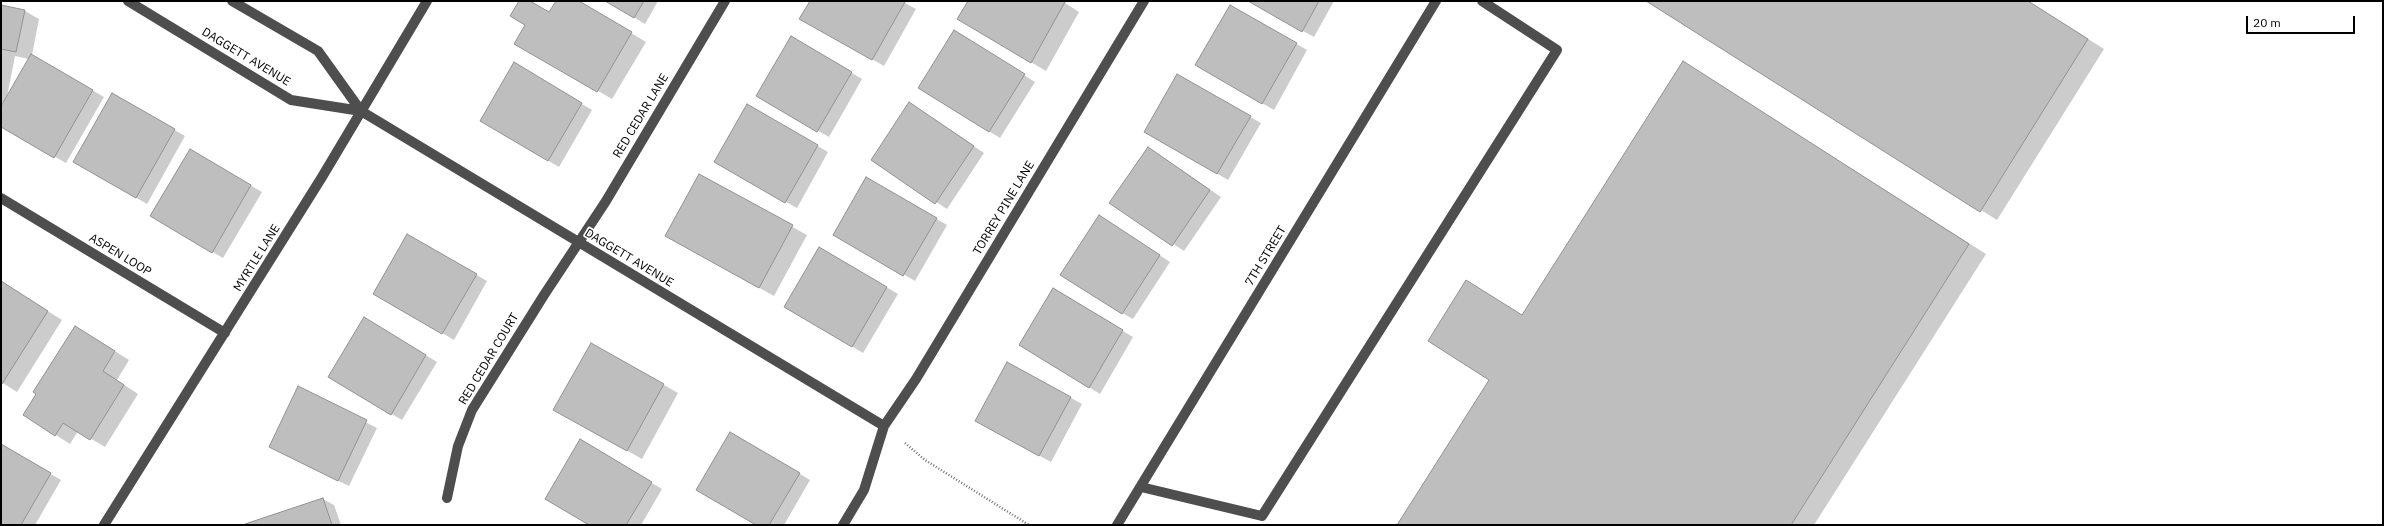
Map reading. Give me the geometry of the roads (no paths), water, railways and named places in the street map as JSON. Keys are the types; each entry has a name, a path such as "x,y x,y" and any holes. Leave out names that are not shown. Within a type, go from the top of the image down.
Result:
{"street":[{"name":"DAGGETT AVENUE","path":"128,1 291,100 361,111 577,243 884,426"},
{"name":"DAGGETT AVENUE","path":"232,1 318,51 361,111"},
{"name":"MYRTLE LANE","path":"104,525 225,333 427,1"},
{"name":"RED CEDAR LANE","path":"577,243 606,200 725,1"},
{"name":"TORREY PINE LANE","path":"844,525 864,490 884,426 916,379 1144,1"},
{"name":"7TH STREET","path":"1117,525 1436,1"},
{"path":"1141,487 1262,516 1557,50 1482,1"},
{"name":"ASPEN LOOP","path":"1,198 225,333"},
{"name":"RED CEDAR COURT","path":"447,498 458,446 472,410 577,243"}]}
